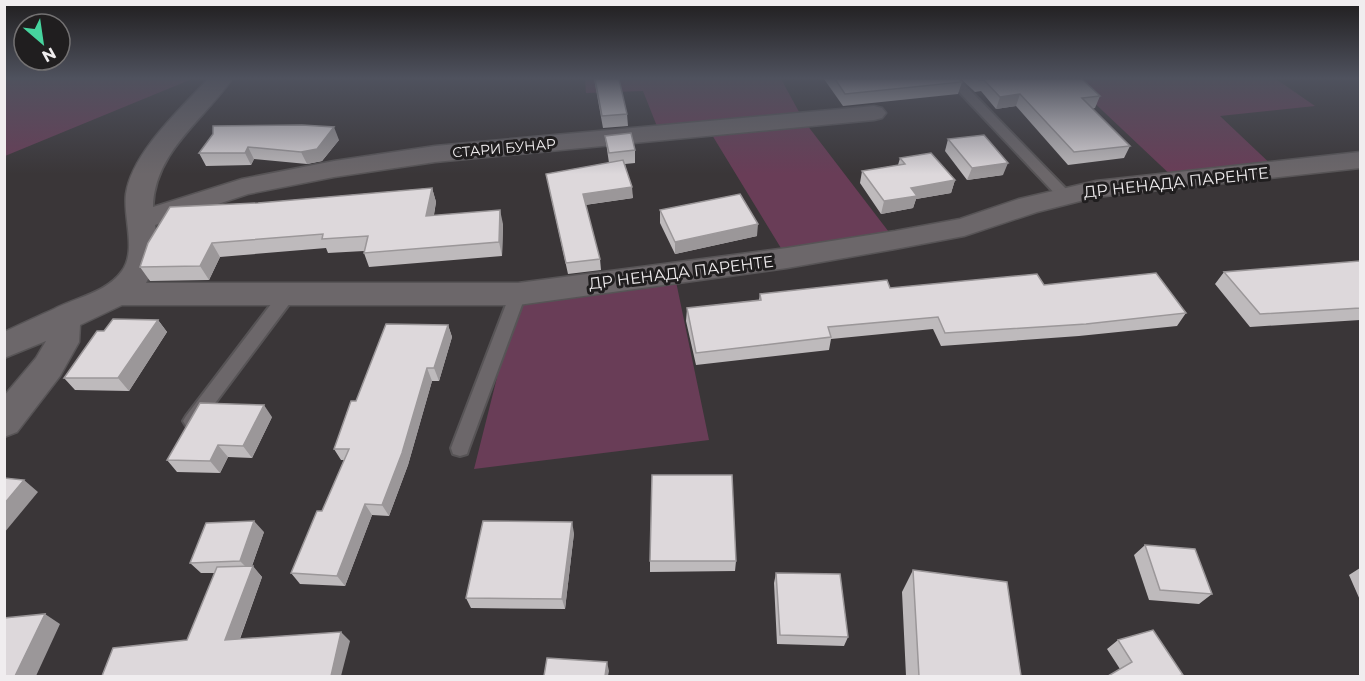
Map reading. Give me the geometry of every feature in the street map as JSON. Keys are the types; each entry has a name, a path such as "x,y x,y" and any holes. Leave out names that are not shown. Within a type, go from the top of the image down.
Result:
{"street":[{"path":"118,294 132,283 144,258 140,188 163,144 193,111"},
{"name":"СТАРИ БУНАР","path":"141,220 242,187 354,166 435,154 874,113"},
{"name":"ДР НЕНАДА ПАРЕНТЕ","path":"4,346 118,294 287,296 518,294 787,258 896,240 964,227 1064,195 1158,181 1278,171 1360,160"},
{"path":"4,422 48,367 62,342 65,317"}],"lane":[{"path":"983,111 1064,195"},
{"path":"460,448 518,294"},
{"path":"190,424 287,296"}],"shaded area":[{"path":"4,111 115,111 5,156"},
{"path":"651,111 798,111 895,240 787,258 709,130 660,134"},
{"path":"1103,111 1270,111 1220,116 1278,171 1176,180"},
{"path":"674,272 709,440 474,469 518,294"}],"building":[{"path":"601,111 626,111 627,114 602,116"},
{"path":"1036,111 1095,111 1130,146 1074,152"},
{"path":"213,126 334,127 317,149 301,152 248,147 245,153 199,153 213,134"},
{"path":"631,133 635,150 609,153 605,136"},
{"path":"984,135 1008,163 972,168 948,139"},
{"path":"931,153 955,180 911,188 917,196 884,201 862,171 905,164 900,158"},
{"path":"623,160 632,187 583,194 600,259 566,263 546,174"},
{"path":"432,188 426,216 500,210 499,242 364,253 368,236 322,239 323,234 212,243 200,266 140,267 148,243 170,207 258,203"},
{"path":"740,194 758,224 675,242 660,210"},
{"path":"1360,261 1360,308 1260,314 1224,272"},
{"path":"1156,273 1186,313 1086,324 945,333 938,317 828,327 831,337 696,353 687,308 761,300 760,294 887,280 890,288 1037,274 1044,285"},
{"path":"113,319 158,320 118,378 64,378 97,331 104,331"},
{"path":"386,324 448,325 434,368 427,368 402,453 382,505 365,504 337,576 291,573 317,511 322,511 349,449 334,449 351,401 356,401"},
{"path":"200,403 264,405 243,446 218,445 210,461 167,460"},
{"path":"652,475 732,475 736,561 650,561"},
{"path":"4,478 24,480 4,504"},
{"path":"254,521 240,561 190,563 206,523"},
{"path":"483,521 572,522 562,599 466,598"},
{"path":"1145,545 1195,549 1212,594 1160,590"},
{"path":"253,566 225,640 341,632 331,676 102,676 113,648 187,640 217,567"},
{"path":"913,570 1007,582 1021,676 919,676"},
{"path":"776,573 840,574 848,637 780,635"},
{"path":"45,614 15,676 4,676 4,618"},
{"path":"1153,630 1183,675 1108,676 1132,662 1118,640"},
{"path":"547,658 607,662 605,676 544,676"}]}
